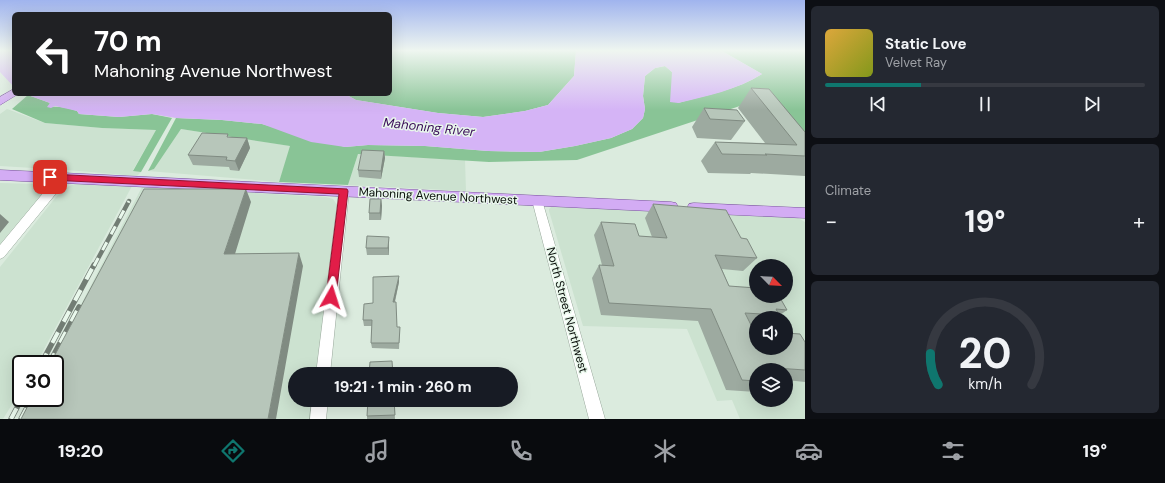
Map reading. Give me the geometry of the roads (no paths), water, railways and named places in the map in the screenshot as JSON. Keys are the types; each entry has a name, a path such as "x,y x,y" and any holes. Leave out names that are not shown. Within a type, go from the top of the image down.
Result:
{"main road":[{"path":"0,102 12,93"},
{"name":"Mahoning Avenue Northwest","path":"0,175 805,214"}],"street":[{"path":"0,254 63,177"},
{"path":"323,367 344,191"},
{"name":"North Street Northwest","path":"537,200 597,419"},
{"path":"318,419 319,407"}],"water":[{"path":"0,71 12,71 12,85"},
{"name":"Mahoning River","path":"574,71 652,71 645,76 643,96 645,109 643,118 632,129 611,138 539,152 488,151 425,146 368,145 345,147 311,142 262,124 222,120 176,118 152,114 119,117 79,114 77,111 55,106 51,108 47,107 50,103 31,96 349,96 356,100 438,113 483,117 525,111 548,105 574,76"},
{"path":"670,71 756,71 762,74 752,80 732,88 678,103 670,102 672,72"}],"railway":[{"path":"94,266 129,201"},
{"path":"46,355 94,265"},
{"path":"54,355 79,307"},
{"path":"11,419 17,407"},
{"path":"21,419 27,407"}]}
